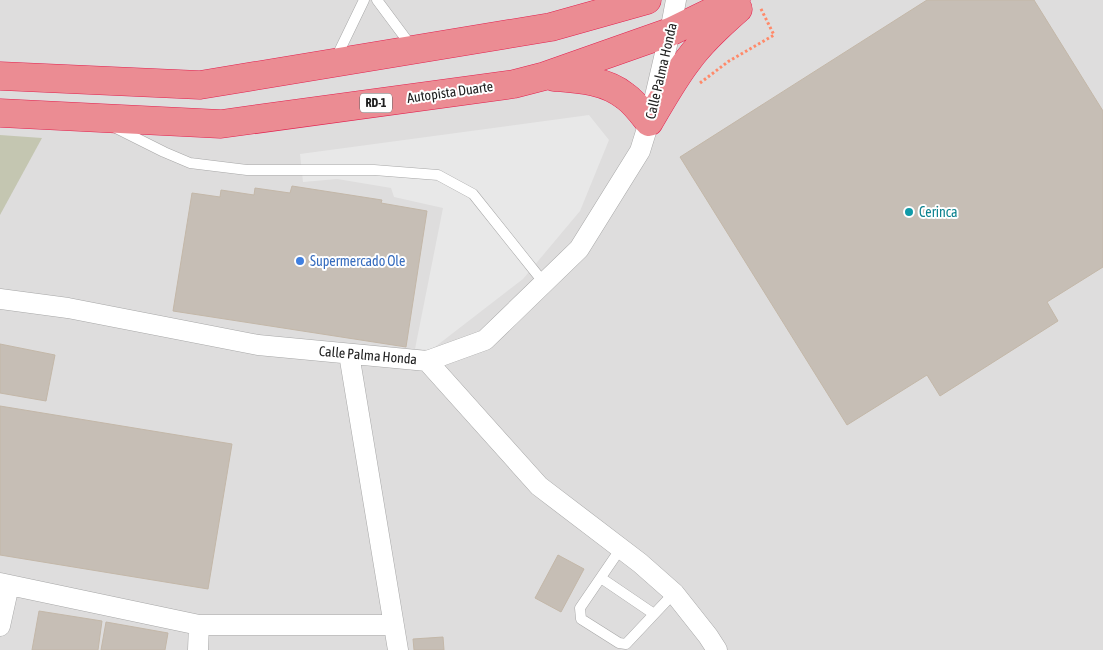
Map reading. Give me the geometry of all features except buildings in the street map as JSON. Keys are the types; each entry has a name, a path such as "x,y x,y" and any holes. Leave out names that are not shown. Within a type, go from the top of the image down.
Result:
{"highway":[{"path":"0,76 200,85 551,27 647,0"},
{"name":"Autopista Duarte","path":"0,113 221,124 514,84 545,76 670,32 736,0"},
{"path":"545,76 589,80 608,86 626,96 650,122 689,58 711,33 748,0"}],"street":[{"name":"Calle Palma Honda","path":"0,299 68,308 258,345 427,361 485,340 579,249 640,151 650,122 676,0"},
{"path":"350,354 398,650"},
{"path":"427,361 539,486 621,548 674,593 717,650"},
{"path":"0,626 5,584 199,625 394,625"},
{"path":"198,650 199,625"}],"lane":[{"path":"333,64 364,0"},
{"path":"377,0 414,50"},
{"path":"96,118 190,163 248,170 374,170 438,175 474,194 544,283"},
{"path":"621,548 580,608 581,619 620,643 626,644 674,593"},
{"path":"601,578 654,614"}],"path":[{"path":"699,83 729,61 774,35 757,0"}],"shaded area":[{"path":"0,0 1103,0 1103,650 0,650"},
{"path":"589,115 609,140 580,211 523,279 431,350 415,349 443,208 394,197 391,188 337,179 303,182 300,154"},
{"path":"0,135 42,138 0,215"}],"place":[{"name":"Cerinca","path":"909,212"},
{"name":"Supermercado Ole","path":"300,261"}]}
